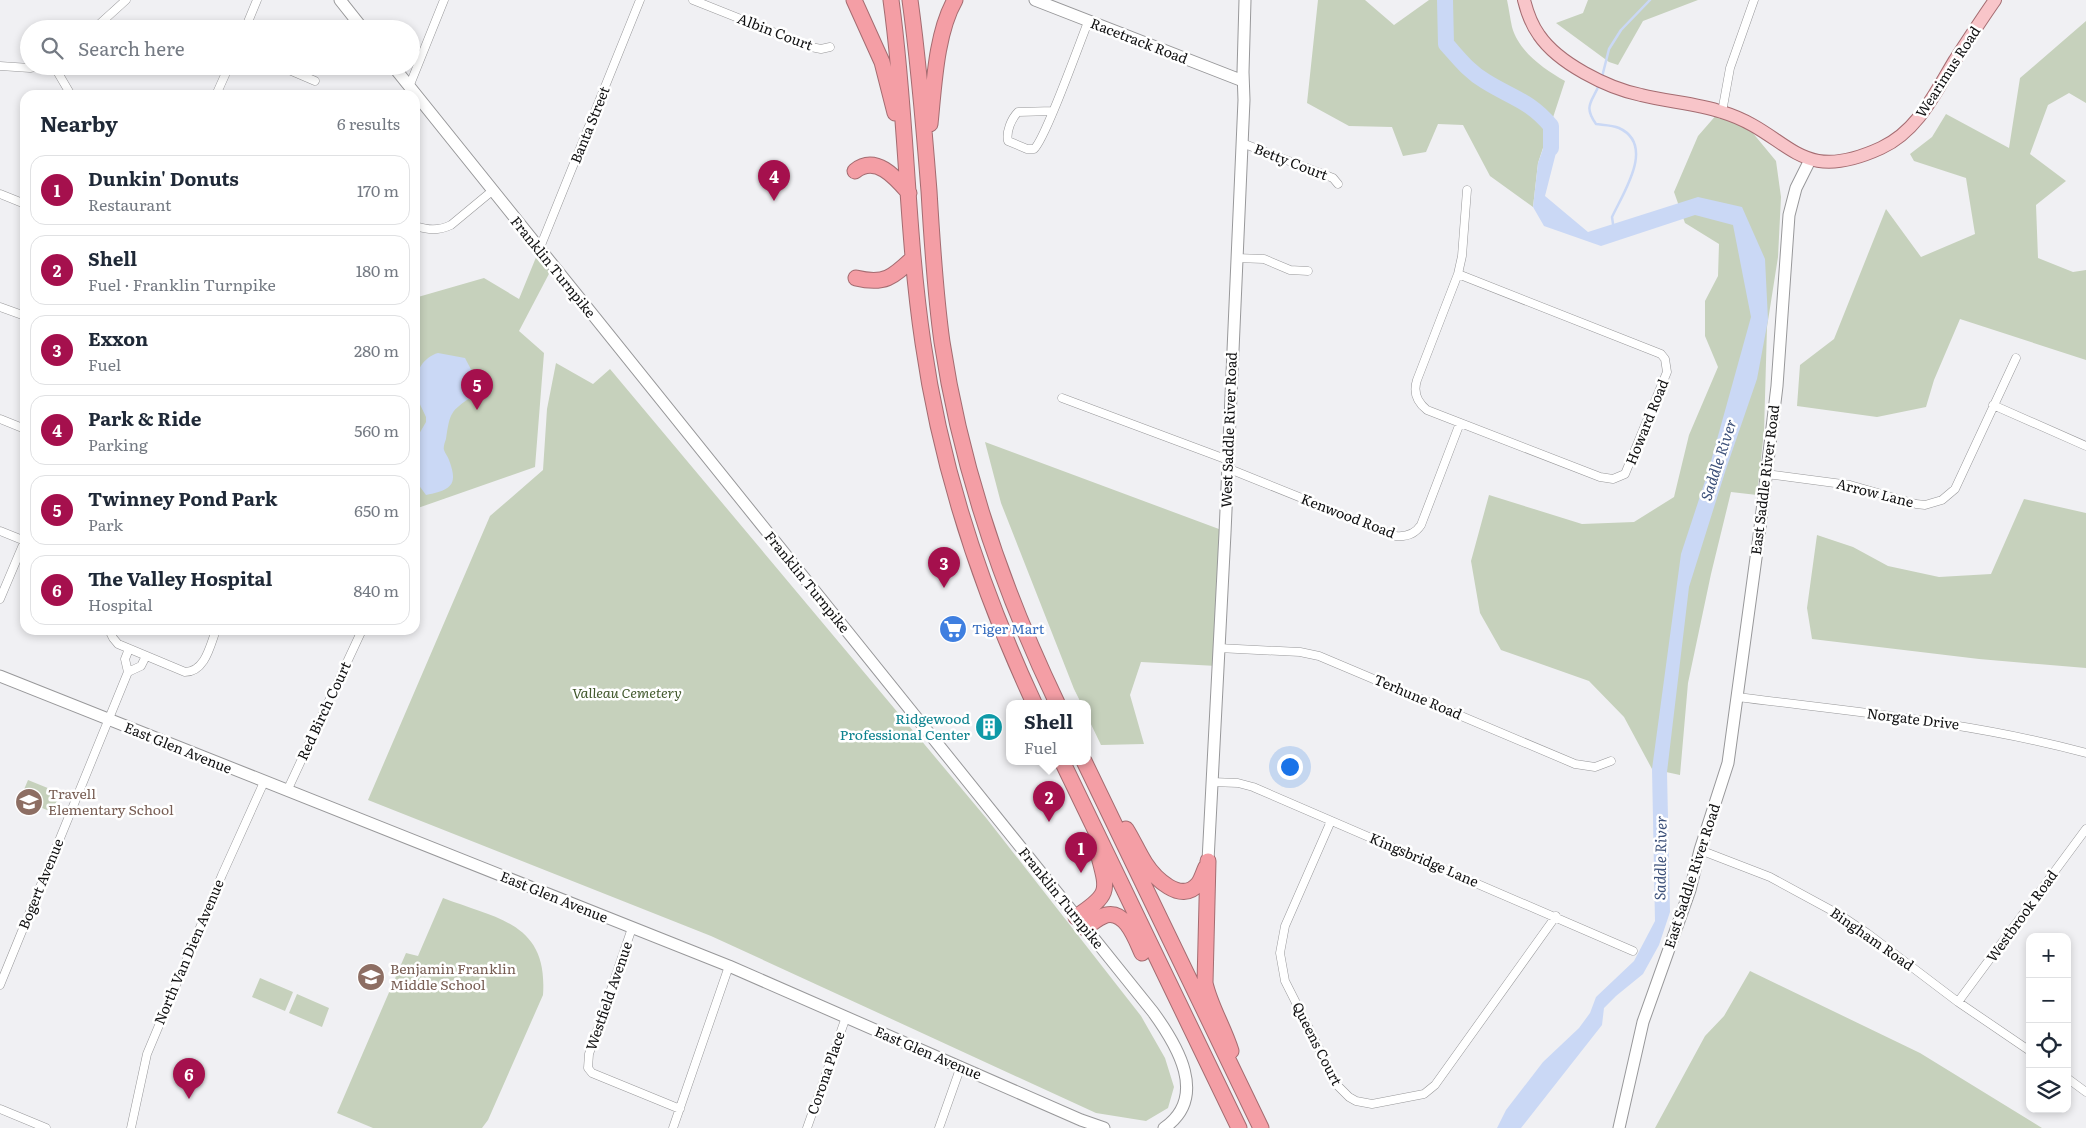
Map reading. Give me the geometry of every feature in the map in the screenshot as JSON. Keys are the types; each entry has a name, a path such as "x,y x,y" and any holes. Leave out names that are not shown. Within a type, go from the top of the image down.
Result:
{"highway":[{"path":"854,0 882,62 907,160"},
{"path":"891,0 907,160 913,258 928,375 954,490 990,601 1033,700"},
{"path":"910,0 926,158 938,308 946,367 961,441 979,506 1000,570 1025,634 1055,700"},
{"path":"926,158 936,64 949,12 955,0"},
{"path":"855,171 867,165 882,168 893,175 909,193"},
{"path":"856,278 870,281 885,280 894,275 913,258"},
{"path":"1064,765 1239,1128"},
{"path":"1086,765 1261,1128"},
{"path":"1096,786 1132,838 1146,864 1170,888 1184,892 1194,888 1202,877 1208,860"},
{"path":"1081,922 1100,900 1106,884 1088,815"},
{"path":"1208,860 1205,982 1208,995 1225,1032 1242,1089"},
{"path":"1081,922 1107,915 1116,916 1124,922 1134,935 1154,977 1189,1026"}],"main road":[{"path":"1524,0 1532,22 1544,42 1565,60 1594,77 1607,84 1640,95 1687,103 1722,112 1742,120 1797,155 1810,160"},
{"name":"Wearimus Road","path":"1810,160 1835,162 1850,159 1881,148 1908,131 1923,112 1995,0"}],"street":[{"path":"249,20 257,0"},
{"path":"340,0 356,20"},
{"path":"420,60 444,0"},
{"name":"Banta Street","path":"539,250 640,0"},
{"name":"Albin Court","path":"693,0 811,47 820,49 830,47"},
{"name":"Racetrack Road","path":"1035,0 1088,22 1243,80"},
{"name":"West Saddle River Road","path":"1208,860 1242,143 1245,0"},
{"path":"1722,112 1730,68 1754,0"},
{"path":"103,20 123,1"},
{"path":"1052,111 1018,112 1013,118 1008,141 1027,149 1034,149 1040,143 1088,22"},
{"path":"0,66 20,67"},
{"path":"59,75 68,90"},
{"path":"218,90 225,75"},
{"path":"301,75 315,81"},
{"name":"Franklin Turnpike","path":"400,75 411,90"},
{"path":"409,87 414,75"},
{"name":"Franklin Turnpike","path":"420,101 1145,1002 1173,1043 1181,1060 1186,1078 1186,1098 1180,1112 1164,1128"},
{"name":"Betty Court","path":"1242,143 1333,178 1338,184"},
{"name":"East Saddle River Road","path":"1619,1128 1643,1022 1690,890 1700,850 1728,764 1777,386 1789,214 1796,188 1810,160"},
{"path":"1460,423 1428,410 1418,399 1415,392 1417,380 1458,274 1462,256 1466,190"},
{"path":"420,227 436,230 451,225 492,191"},
{"path":"1,194 20,202"},
{"path":"1236,258 1264,260 1290,270 1308,271"},
{"name":"Howard Road","path":"1458,274 1656,350 1666,359 1667,366 1667,372 1628,471 1617,478 1600,477 1460,423"},
{"path":"0,307 20,314"},
{"name":"Arrow Lane","path":"1766,474 1850,485 1916,504 1933,504 1942,500 1955,489 2016,358"},
{"path":"1062,398 1228,464"},
{"path":"1993,405 2086,446"},
{"path":"0,419 20,427"},
{"name":"Kenwood Road","path":"1228,464 1396,536 1404,537 1412,534 1421,525 1460,423"},
{"path":"0,531 20,538"},
{"path":"0,599 20,552"},
{"path":"112,635 118,644 185,672 191,672 201,667 214,635"},
{"name":"Red Birch Court","path":"287,791 360,635"},
{"name":"Terhune Road","path":"1218,648 1300,652 1318,656 1575,764 1595,767 1611,761"},
{"name":"Bogert Avenue","path":"0,984 128,672 125,659 129,649"},
{"name":"Bogert Avenue","path":"128,672 141,666 146,656"},
{"name":"East Glen Avenue","path":"0,676 729,966 1081,1120 1104,1128"},
{"name":"Norgate Drive","path":"1737,697 1963,726 2019,736 2086,753"},
{"name":"North Van Dien Avenue","path":"131,1128 147,1054 222,875 264,782"},
{"name":"Kingsbridge Lane","path":"1212,782 1245,784 1556,916 1633,951"},
{"name":"Queens Court","path":"1331,821 1285,926 1280,946 1281,967 1285,981 1338,1086 1349,1098 1356,1101 1372,1104 1424,1094 1431,1089 1556,916"},
{"name":"Westbrook Road","path":"1958,1002 2086,829"},
{"name":"Bingham Road","path":"1700,850 1770,877 1840,915 2026,1049"},
{"name":"Westfield Avenue","path":"632,928 587,1064 592,1073 680,1110"},
{"path":"674,1128 729,966"},
{"name":"Corona Place","path":"807,1128 846,1017"},
{"path":"939,1128 961,1066"},
{"path":"2071,1081 2086,1092"},
{"path":"0,1109 46,1128"}],"green space":[{"path":"1318,0 1365,0 1394,25 1429,0 1507,0 1512,27 1520,44 1533,59 1565,81 1538,163 1533,207 1490,176 1463,125 1438,124 1426,152 1403,156 1392,127 1349,126 1307,103"},
{"path":"1588,0 1698,0 1643,21 1618,65 1609,62 1556,23 1583,13"},
{"path":"2086,21 2086,103 2069,93 2048,105 2030,154 2066,181 2036,205 2038,258 2073,272 2086,270 2086,360 1960,319 1934,380 1926,407 1877,417 1797,406 1800,365 1834,339 1886,209 1921,257 1975,234 1966,178 1914,161 1910,154 1932,137 1946,114 2009,148 2020,78"},
{"path":"1718,113 1752,132 1776,161 1781,197 1778,257 1767,327 1764,432 1757,495 1731,492 1711,574 1688,683 1680,775 1652,769 1624,717 1589,681 1501,650 1480,613 1471,561 1489,495 1582,524 1634,522 1674,497 1689,435 1718,367 1705,336 1705,301 1718,276 1719,244 1685,223 1674,192 1698,136"},
{"path":"539,250 551,270 519,331 544,353 535,467 420,507 420,296 484,278 519,299"},
{"name":"Valleau Cemetery","path":"556,363 593,384 610,369 987,819 1141,1016 1165,1058 1174,1087 1168,1108 1146,1121 1096,1113 711,936 368,800 490,516 543,470 547,409"},
{"path":"985,442 1227,532 1217,666 1141,662 1130,695 1144,744 1101,745 1091,724 1091,700 1080,700 1074,689 1001,503"},
{"path":"2024,499 2086,513 2086,668 1979,659 1812,639 1807,608 1817,535 1853,547 1888,566 1939,577 1991,574"},
{"path":"28,780 60,793 52,812 20,799"},
{"path":"443,898 500,919 516,927 528,938 537,952 542,971 543,995 488,1120 482,1128 373,1128 337,1113 406,953 418,956"},
{"path":"1750,971 1920,1053 2042,1128 1655,1128 1705,1036 1724,1016"},
{"path":"260,978 293,992 285,1011 252,997"},
{"path":"297,994 329,1008 322,1027 289,1013"}],"water":[{"path":"1551,126 1559,141 1545,196 1588,232 1698,197 1742,207 1765,259 1768,320 1757,379 1689,587 1667,772 1670,912 1659,945 1643,974 1604,1008 1602,1025 1521,1128 1497,1128 1506,1110 1543,1062 1579,1028 1590,1013 1596,997 1634,961 1655,921 1652,769 1681,554 1708,472 1751,317 1733,225 1695,215 1601,246 1544,226 1533,207 1538,163"},
{"path":"438,353 465,358 476,379 473,396 455,409 450,418 444,451 452,469 452,481 446,489 426,495 420,487 420,432 426,422 426,417 420,404 420,368 433,355"}],"waterway":[{"name":"Saddle River","path":"1445,0 1446,44 1479,77 1520,100 1543,117 1551,126 1551,148"},
{"path":"1602,77 1609,49 1621,30 1650,0"},
{"path":"1599,85 1589,108 1592,118 1596,124 1619,128 1630,136 1635,146 1634,170 1612,217 1613,224"}],"place":[{"name":"Park & Ride","path":"774,201"},
{"name":"Twinney Pond Park","path":"477,410"},
{"name":"Exxon","path":"944,588"},
{"name":"Tiger Mart","path":"953,629"},
{"name":"Ridgewood Professional Center","path":"989,727"},
{"name":"Travell Elementary School","path":"29,802"},
{"name":"Shell","path":"1049,822"},
{"name":"Dunkin' Donuts","path":"1081,873"},
{"name":"Benjamin Franklin Middle School","path":"371,977"},
{"name":"The Valley Hospital","path":"189,1099"}]}
